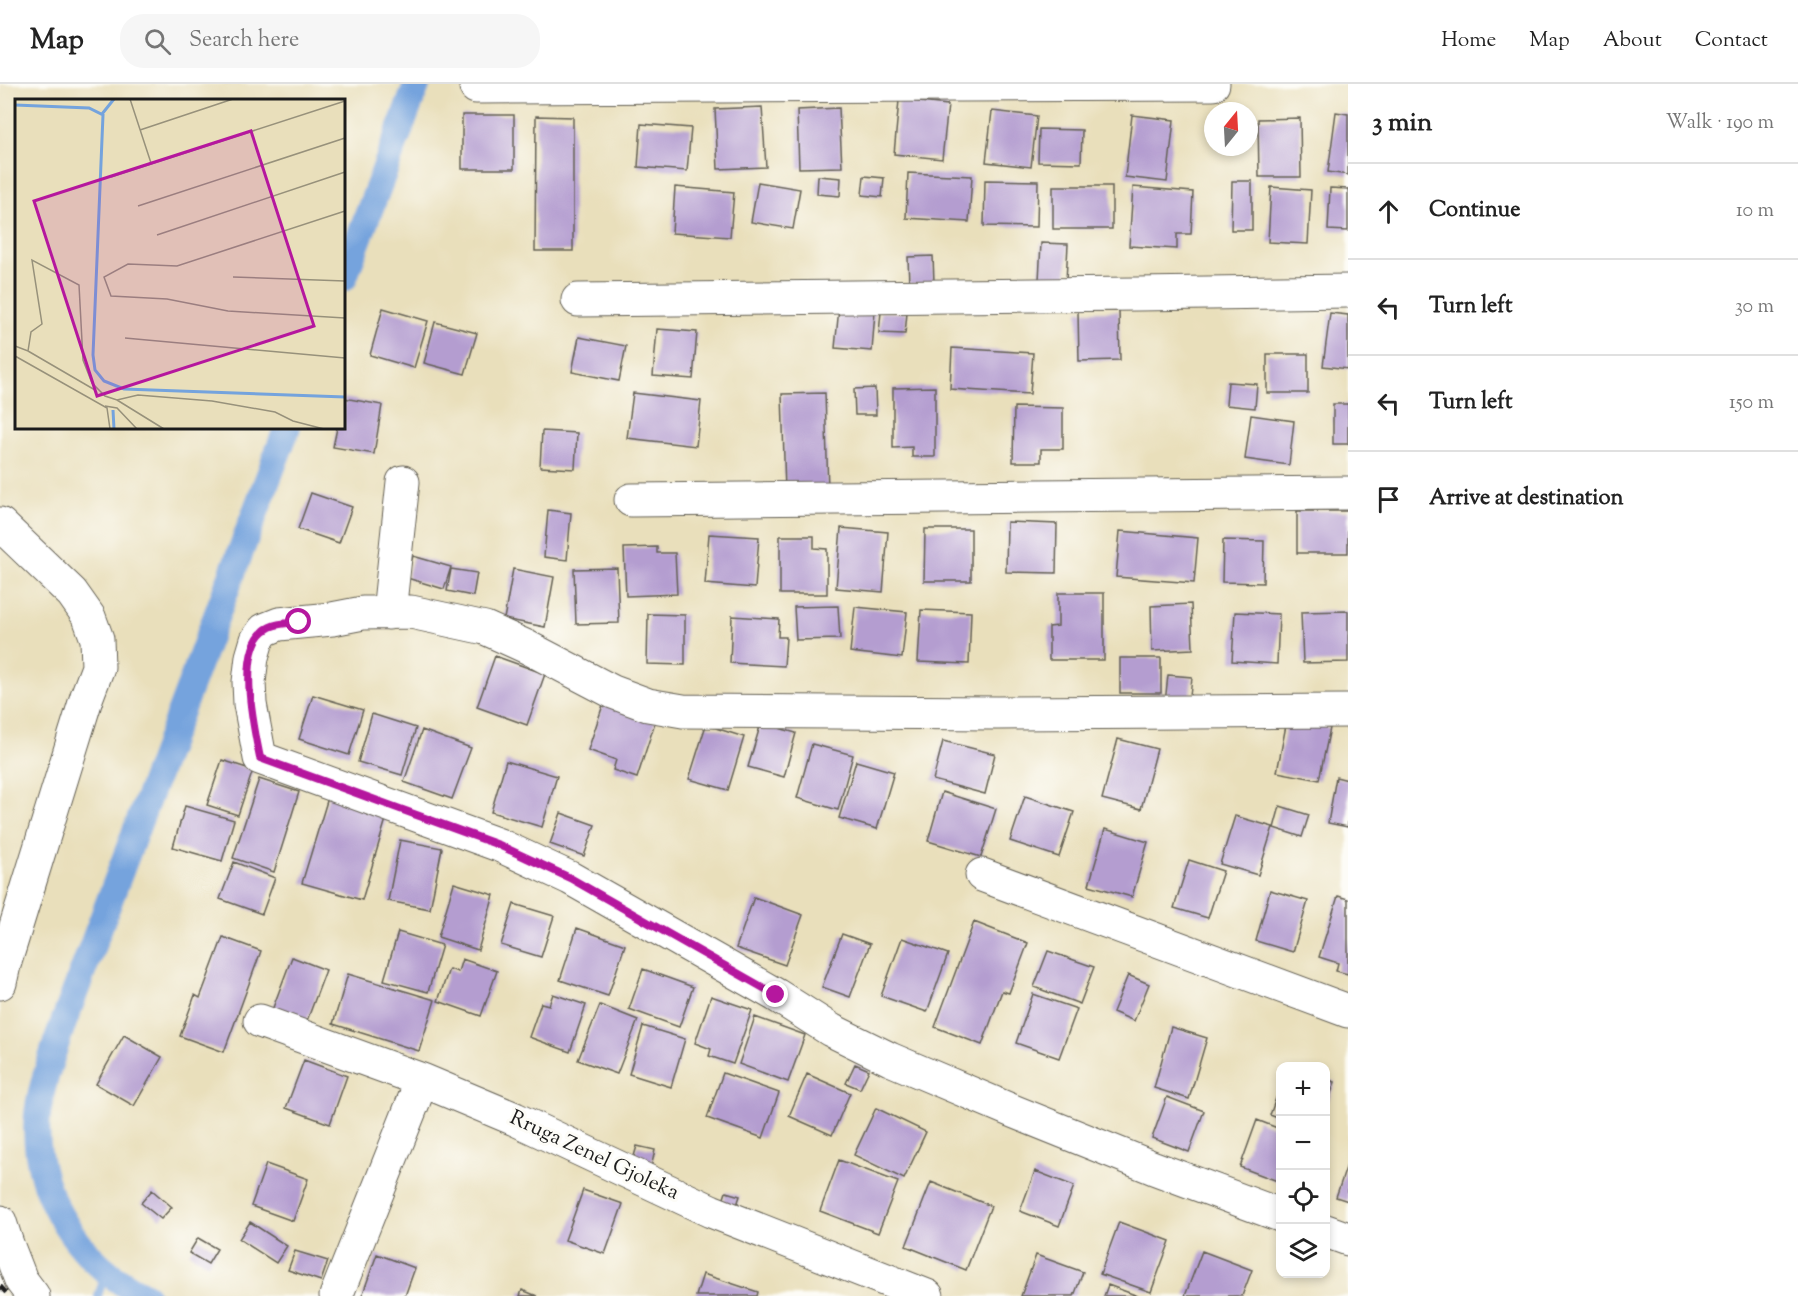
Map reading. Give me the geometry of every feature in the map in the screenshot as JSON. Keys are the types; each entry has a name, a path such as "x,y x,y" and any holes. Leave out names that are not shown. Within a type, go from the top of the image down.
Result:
{"street":[{"path":"476,87 1213,84"},
{"path":"578,300 1348,291"},
{"path":"389,613 403,482"},
{"path":"631,500 1348,493"},
{"path":"0,524 72,593 89,617 97,639 98,667 0,983"},
{"path":"1276,1213 1025,1117 890,1059 831,1030 776,995 570,878 499,845 260,758 250,704 249,682 252,657 256,640 264,630 279,624 332,619 363,613 411,612 485,628 613,692 648,705 683,711 997,713 1348,711"},
{"path":"982,875 1348,1011"},
{"name":"Rruga Zenel Gjoleka","path":"260,1021 422,1080 515,1119 711,1211 927,1296"},
{"path":"336,1296 422,1080"},
{"path":"0,1222 18,1278"},
{"path":"1330,1232 1348,1239"}],"building":[{"path":"899,100 948,105 942,159 894,154"},
{"path":"762,107 766,167 718,169 715,109"},
{"path":"839,108 842,167 799,168 797,110"},
{"path":"992,111 1037,116 1031,167 986,162"},
{"path":"1336,112 1348,114 1348,175 1328,172"},
{"path":"462,115 514,115 514,169 462,169"},
{"path":"1132,115 1174,120 1167,182 1125,177"},
{"path":"536,116 573,117 573,251 535,251"},
{"path":"1300,118 1301,177 1259,177 1258,119"},
{"path":"641,124 691,128 687,171 638,167"},
{"path":"1039,129 1082,130 1081,163 1038,162"},
{"path":"908,173 972,176 969,222 906,218"},
{"path":"818,176 841,178 840,196 817,194"},
{"path":"864,176 884,178 882,197 862,195"},
{"path":"985,180 1038,181 1037,227 984,226"},
{"path":"1232,181 1252,181 1252,230 1231,230"},
{"path":"758,182 800,189 793,229 751,222"},
{"path":"1053,186 1112,186 1112,229 1053,229"},
{"path":"675,187 734,192 730,237 672,233"},
{"path":"1133,187 1193,192 1191,234 1177,234 1177,249 1129,246"},
{"path":"1271,187 1311,190 1308,244 1268,242"},
{"path":"1330,188 1348,189 1348,231 1328,230"},
{"path":"1041,243 1068,244 1066,281 1039,280"},
{"path":"933,256 934,283 909,284 908,257"},
{"path":"383,308 428,321 414,368 370,355"},
{"path":"839,308 875,311 872,351 835,348"},
{"path":"1078,311 1119,311 1120,360 1079,361"},
{"path":"881,312 907,313 905,334 879,333"},
{"path":"1330,313 1348,315 1348,369 1323,366"},
{"path":"435,322 477,333 465,374 424,363"},
{"path":"657,329 697,332 693,379 653,376"},
{"path":"579,337 626,346 619,381 572,372"},
{"path":"952,348 1033,353 1030,394 950,389"},
{"path":"1267,354 1308,354 1308,393 1267,393"},
{"path":"1228,382 1257,384 1255,408 1226,405"},
{"path":"935,387 935,457 912,457 912,447 893,448 893,388"},
{"path":"875,388 876,415 855,415 854,389"},
{"path":"633,393 701,401 696,446 627,438"},
{"path":"825,393 828,490 785,491 782,394"},
{"path":"345,398 382,405 374,454 333,447 337,429 345,429"},
{"path":"1333,404 1348,404 1348,444 1333,444"},
{"path":"1014,407 1063,408 1063,449 1041,449 1041,462 1013,462"},
{"path":"1251,415 1294,421 1289,465 1245,459"},
{"path":"542,431 577,433 575,469 540,467"},
{"path":"311,493 352,507 339,543 298,529"},
{"path":"548,510 571,513 567,560 544,557"},
{"path":"1297,511 1348,511 1348,553 1297,553"},
{"path":"1007,522 1057,524 1056,573 1006,572"},
{"path":"841,528 888,532 883,592 836,588"},
{"path":"925,529 971,529 971,581 924,581"},
{"path":"1120,531 1198,538 1194,583 1116,577"},
{"path":"709,534 759,537 755,588 705,584"},
{"path":"780,536 814,536 814,548 827,549 827,594 780,594"},
{"path":"1223,540 1264,541 1263,583 1222,582"},
{"path":"657,547 657,553 675,553 677,594 626,596 624,548"},
{"path":"413,556 451,567 444,589 407,578"},
{"path":"617,568 619,623 576,624 574,569"},
{"path":"451,569 477,573 473,596 447,591"},
{"path":"513,569 554,577 545,627 504,619"},
{"path":"1058,593 1104,593 1104,660 1049,660 1049,627 1058,626"},
{"path":"1191,604 1193,649 1152,651 1151,606"},
{"path":"838,606 840,639 796,640 794,607"},
{"path":"855,607 907,612 902,658 850,652"},
{"path":"921,610 971,612 969,664 918,662"},
{"path":"1348,611 1348,662 1303,663 1301,612"},
{"path":"1235,612 1279,614 1277,664 1232,661"},
{"path":"648,614 685,615 685,665 647,664"},
{"path":"732,616 779,619 778,637 786,637 784,666 730,663"},
{"path":"495,656 545,674 527,725 477,707"},
{"path":"1120,658 1161,658 1161,693 1120,693"},
{"path":"1168,675 1192,677 1189,706 1165,703"},
{"path":"313,695 363,710 349,755 299,739"},
{"path":"606,696 658,713 637,778 613,770 616,760 588,750"},
{"path":"372,714 416,728 402,775 358,762"},
{"path":"1287,720 1330,728 1319,780 1277,772"},
{"path":"761,723 796,733 784,777 748,767"},
{"path":"706,725 744,737 728,790 689,779"},
{"path":"422,730 471,748 452,799 404,782"},
{"path":"1118,739 1157,749 1141,809 1102,799"},
{"path":"943,741 995,754 985,794 933,780"},
{"path":"812,744 853,755 838,810 797,798"},
{"path":"222,760 253,770 238,815 207,805"},
{"path":"506,761 557,776 542,827 491,812"},
{"path":"856,761 894,772 877,829 839,818"},
{"path":"1336,777 1348,780 1348,827 1328,823"},
{"path":"259,779 299,792 274,872 233,858"},
{"path":"330,791 389,809 362,900 302,883"},
{"path":"942,792 996,809 981,857 928,841"},
{"path":"1025,796 1074,812 1059,857 1010,841"},
{"path":"185,806 234,820 222,861 173,847"},
{"path":"1280,806 1309,815 1302,837 1274,828"},
{"path":"561,813 595,825 584,856 550,844"},
{"path":"1235,816 1273,827 1258,875 1220,864"},
{"path":"1105,829 1148,842 1132,897 1089,885"},
{"path":"400,840 442,848 430,909 388,901"},
{"path":"1189,860 1223,871 1208,918 1174,908"},
{"path":"234,862 275,878 262,914 220,899"},
{"path":"454,883 494,895 478,950 438,937"},
{"path":"1270,890 1308,901 1293,952 1256,941"},
{"path":"1338,896 1348,899 1348,974 1336,971 1338,963 1319,957"},
{"path":"754,897 803,915 785,965 736,948"},
{"path":"514,904 554,916 541,957 501,945"},
{"path":"974,922 1028,943 1009,993 1002,991 982,1045 935,1027"},
{"path":"577,928 625,945 608,996 560,980"},
{"path":"398,932 442,945 428,992 384,980"},
{"path":"842,934 870,944 850,997 822,987"},
{"path":"223,937 261,951 224,1052 180,1036 195,995 200,998"},
{"path":"902,938 948,954 927,1012 881,996"},
{"path":"1048,951 1094,967 1080,1004 1034,987"},
{"path":"292,957 326,970 305,1026 271,1013"},
{"path":"462,959 497,971 481,1016 438,1001 449,969 458,972"},
{"path":"643,969 693,987 679,1027 629,1009"},
{"path":"348,974 435,1000 419,1051 333,1024"},
{"path":"1128,975 1149,984 1134,1021 1113,1012"},
{"path":"553,994 586,1005 570,1052 529,1037 541,1003 549,1005"},
{"path":"1033,994 1077,1009 1059,1058 1016,1043"},
{"path":"711,996 752,1010 733,1064 709,1056 711,1049 695,1043"},
{"path":"600,1005 638,1020 617,1074 578,1060"},
{"path":"755,1017 805,1035 788,1082 739,1064"},
{"path":"643,1026 685,1039 671,1087 629,1074"},
{"path":"1171,1027 1207,1038 1189,1099 1154,1088"},
{"path":"124,1035 162,1057 134,1106 96,1084"},
{"path":"304,1060 347,1076 330,1124 286,1108"},
{"path":"855,1064 869,1070 860,1089 846,1083"},
{"path":"723,1073 779,1093 763,1138 707,1118"},
{"path":"807,1074 850,1093 832,1135 789,1116"},
{"path":"1330,1080 1335,1082 1330,1096"},
{"path":"1167,1097 1204,1111 1189,1152 1152,1138"},
{"path":"1276,1098 1276,1117 1270,1115"},
{"path":"876,1108 926,1132 904,1179 854,1155"},
{"path":"1257,1120 1276,1127 1276,1180 1240,1167"},
{"path":"637,1146 655,1150 651,1168 632,1163"},
{"path":"839,1160 898,1182 878,1233 820,1211"},
{"path":"1348,1162 1348,1201 1336,1197"},
{"path":"266,1164 308,1179 293,1221 251,1206"},
{"path":"1035,1171 1074,1186 1059,1226 1020,1211"},
{"path":"931,1182 991,1206 966,1270 906,1246"},
{"path":"152,1190 172,1207 161,1219 141,1203"},
{"path":"583,1190 623,1204 605,1254 565,1240"},
{"path":"726,1192 740,1196 735,1211 721,1207"},
{"path":"250,1222 287,1246 276,1263 239,1239"},
{"path":"1119,1222 1170,1241 1151,1292 1100,1274"},
{"path":"198,1238 217,1249 208,1264 189,1253"},
{"path":"295,1251 328,1261 321,1281 288,1270"},
{"path":"1202,1251 1252,1270 1242,1296 1185,1296"},
{"path":"377,1254 415,1268 405,1296 362,1296"},
{"path":"1036,1255 1083,1272 1074,1296 1021,1296"},
{"path":"703,1274 758,1292 757,1296 696,1296"},
{"path":"1108,1285 1138,1296 1104,1296"},
{"path":"522,1290 537,1296 520,1296"}],"waterway":[{"path":"345,275 417,84"},
{"path":"146,1296 122,1283 101,1266 81,1246 65,1224 52,1200 43,1174 38,1148 38,1109 60,1032 287,429"},
{"path":"98,1296 106,1272"}],"railway":[{"path":"0,1286 9,1296"}],"route":[{"path":"299,622 279,624 264,630 256,640 249,682 250,704 260,758 499,845 570,878 776,995"}]}
